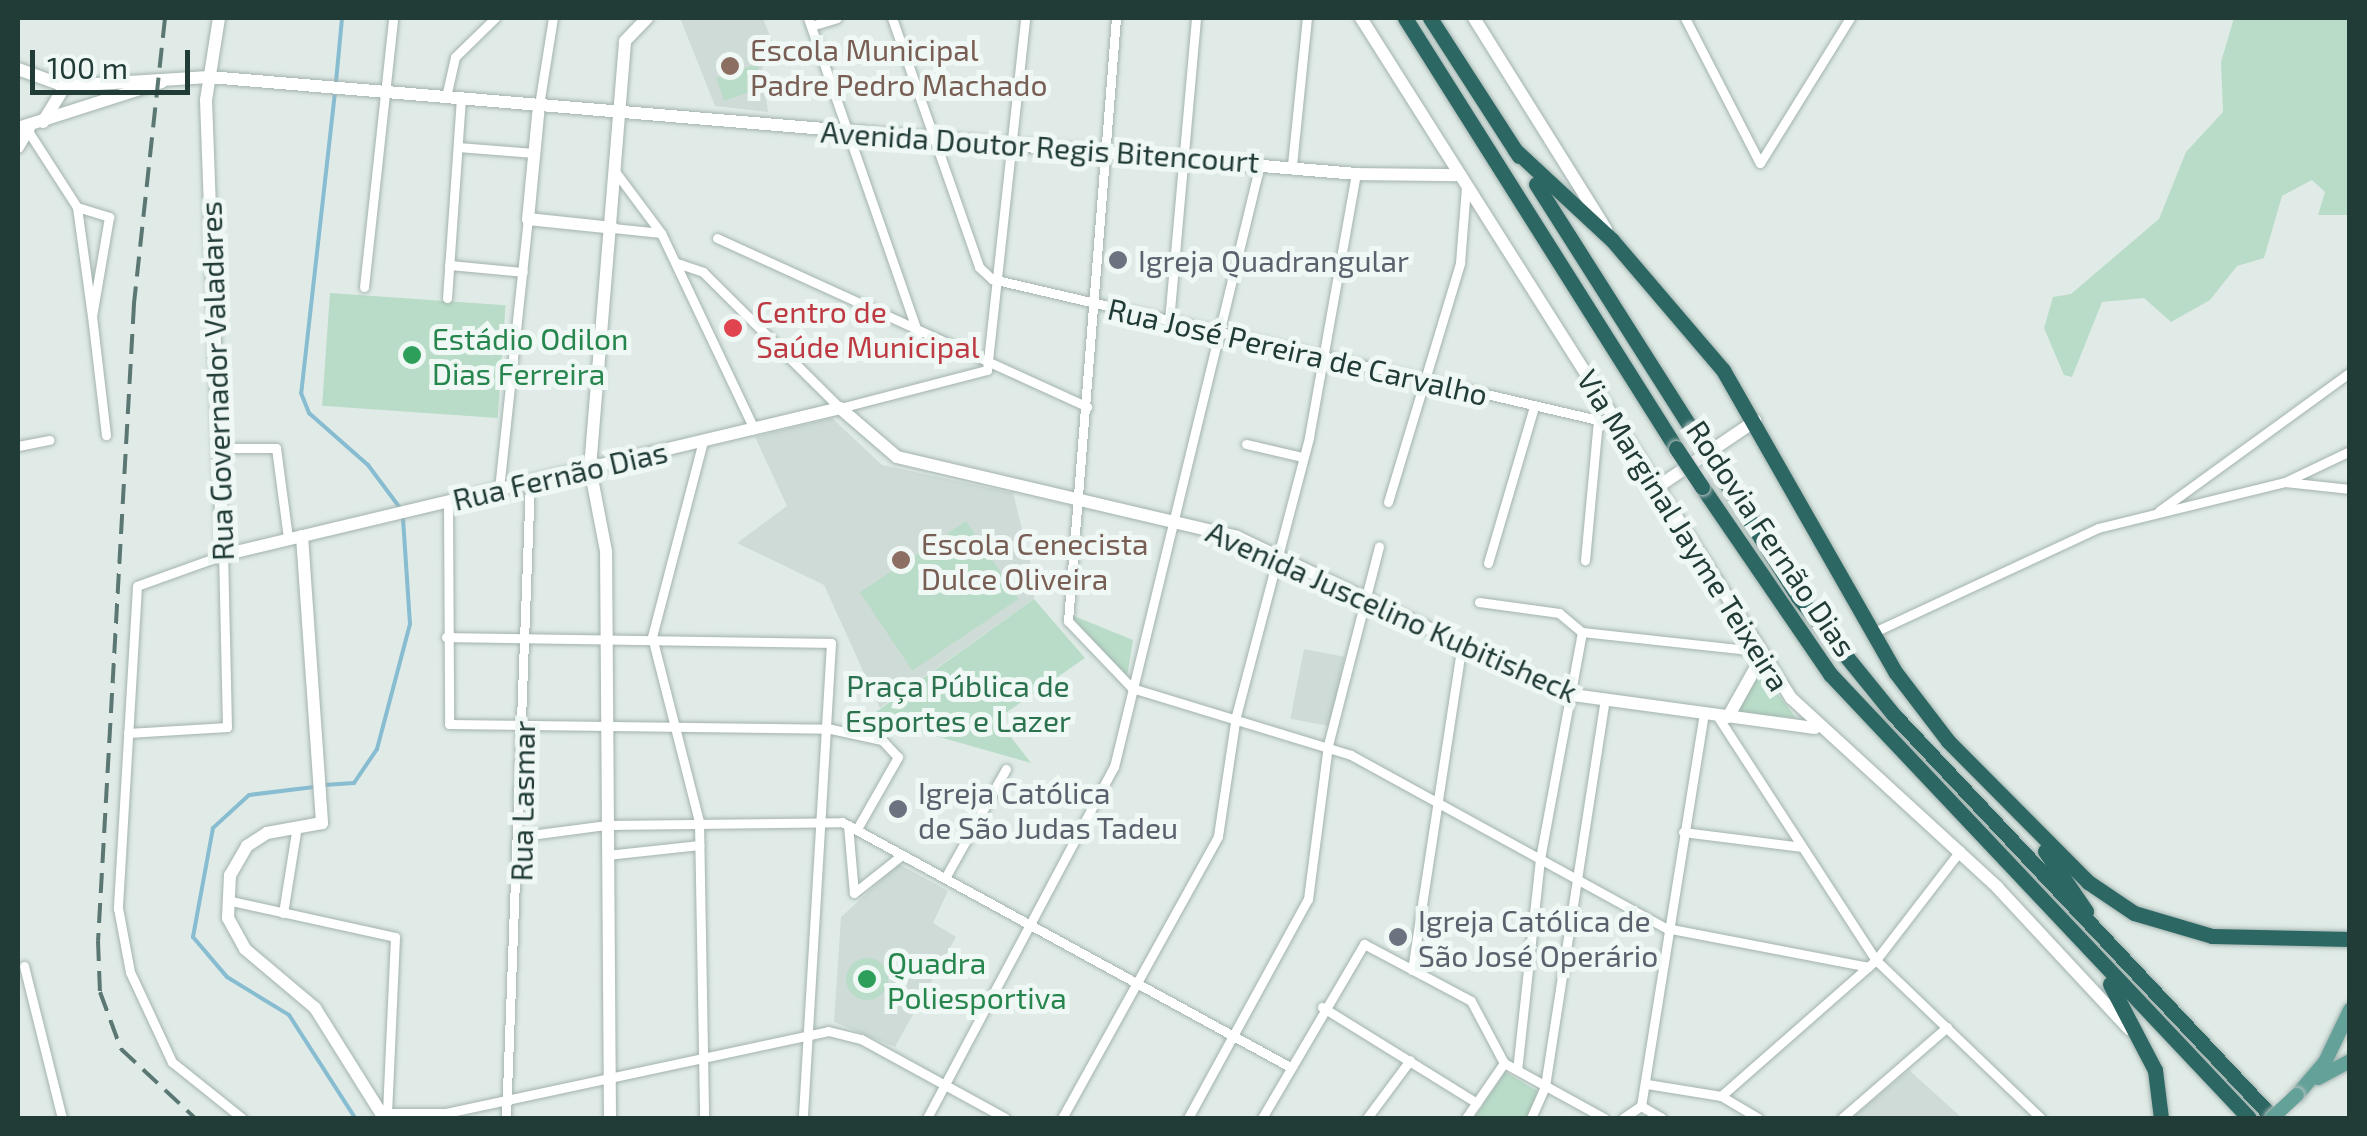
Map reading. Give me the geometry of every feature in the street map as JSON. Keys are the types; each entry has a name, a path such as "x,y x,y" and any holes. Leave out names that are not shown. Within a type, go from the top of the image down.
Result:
{"highway":[{"name":"Rodovia Fernão Dias","path":"1405,18 1676,448 1830,674 2249,1118"},
{"name":"Rodovia Fernão Dias","path":"1430,18 1820,628 2100,936 2273,1118"},
{"path":"1515,150 1612,240 1755,421 1872,633 1927,715 2015,812 2088,882 2159,923 2236,940 2350,939"},
{"path":"2015,812 2100,936"},
{"path":"2083,943 2146,1050 2161,1118"},
{"path":"2176,1043 2234,1118"}],"main road":[{"path":"2309,1084 2350,1008 2350,992"},
{"path":"2273,1118 2309,1084 2350,1061"}],"street":[{"name":"Rua Governador Valadares","path":"128,732 212,734 228,723 215,448 209,77 219,18"},
{"path":"364,287 394,18"},
{"path":"446,97 455,56 495,18"},
{"path":"499,489 539,105 553,18"},
{"path":"610,1118 604,731 606,551 590,468 626,37 647,18"},
{"path":"837,18 810,22 918,334"},
{"path":"892,18 980,267 998,280"},
{"path":"991,364 1025,18"},
{"path":"1116,18 1090,302 1087,407 1072,499 1066,617 1132,688 1328,744 1666,928 1868,967"},
{"path":"1169,321 1196,18"},
{"path":"1292,165 1307,18"},
{"name":"Via Marginal Jayme Teixeira","path":"1360,18 1466,181 1758,655 1815,728 1960,851 2146,1050"},
{"path":"1685,18 1760,163 1850,18"},
{"path":"1477,19 1612,240"},
{"path":"18,69 65,86 44,122"},
{"name":"Avenida Doutor Regis Bitencourt","path":"65,86 209,77 933,140 1260,161 1356,174 1466,181"},
{"path":"18,147 25,129 71,116 154,82"},
{"path":"447,298 462,98"},
{"path":"58,100 71,116"},
{"path":"25,129 77,206 106,435"},
{"path":"458,147 534,153"},
{"path":"926,1118 1106,792 1222,333 1260,161"},
{"path":"617,174 661,233 754,429"},
{"path":"1062,1118 1218,836 1236,716 1302,457 1356,174"},
{"path":"1388,502 1460,263 1466,181"},
{"path":"77,206 110,217 92,316"},
{"path":"528,219 661,233"},
{"path":"717,238 918,334 1087,407"},
{"path":"676,263 703,272 840,408"},
{"path":"449,265 524,272"},
{"name":"Rua José Pereira de Carvalho","path":"998,280 1598,420 1584,560"},
{"name":"Rua Fernão Dias","path":"128,732 135,592 146,576 385,515 973,378 991,364"},
{"path":"2148,518 2350,372"},
{"path":"1488,562 1534,407"},
{"name":"Avenida Juscelino Kubitisheck","path":"840,408 887,453 1072,499 1173,519 1362,591 1566,694 1703,717 1815,728"},
{"path":"1656,488 1755,421"},
{"path":"18,446 49,440"},
{"path":"703,441 652,637 699,822 704,1118"},
{"path":"1246,444 1302,457"},
{"path":"215,448 276,448 295,537 322,823 297,826 247,846 227,900 237,939 315,1008 384,1114"},
{"path":"1872,633 2098,528 2285,482 2350,451"},
{"name":"Rua Lasmar","path":"506,1118 522,836 530,482"},
{"path":"2285,482 2350,489"},
{"path":"448,502 445,719 462,727 523,729 831,730 898,752 853,827 855,893 902,855"},
{"path":"1188,1118 1308,899 1328,744 1362,591 1380,546"},
{"path":"1479,602 1558,612 1582,632 1758,655 1723,717 1802,847 1876,960 2041,1118"},
{"path":"1517,1070 1540,860 1566,694 1582,632"},
{"path":"446,636 815,641 833,646 831,730 819,820 802,1032 803,1118"},
{"path":"1412,970 1462,639"},
{"path":"1530,1118 1545,1086 1580,882 1604,700"},
{"path":"1623,1118 1641,1106 1647,1084 1666,928 1703,717"},
{"path":"128,732 118,908 130,972 176,1067 242,1118"},
{"path":"944,878 1006,768"},
{"path":"522,836 607,826 699,822 819,820 853,827 1290,1067"},
{"path":"284,913 297,826"},
{"path":"1683,832 1802,847"},
{"path":"606,855 699,845"},
{"path":"1721,1096 1876,960 1960,851"},
{"path":"227,900 395,937 384,1114"},
{"path":"1262,1118 1351,956 1368,945 1476,1006 1486,1042 1504,1063 1604,1118"},
{"path":"24,966 62,1118"},
{"path":"1322,1006 1477,1103"},
{"path":"1842,1118 1947,1027"},
{"path":"384,1114 446,1113 802,1032 861,1038 1005,1118"},
{"path":"1367,1118 1410,1060"},
{"path":"1466,1118 1504,1063"},
{"path":"1647,1084 1721,1096 1758,1118"},
{"path":"1641,1106 1662,1118"}],"shaded area":[{"name":"Escola Municipal Padre Pedro Machado","path":"680,18 763,18 776,52 761,58 768,112 715,106"},
{"name":"Escola Cenecista Dulce Oliveira","path":"832,418 882,465 1013,493 1034,577 1034,599 880,708 824,585 737,543 787,506 755,437"},
{"path":"1304,649 1344,657 1331,727 1290,719"},
{"path":"899,864 948,891 933,923 956,937 895,1047 834,1022 841,917"},
{"path":"1909,1070 1962,1118 1852,1118"}],"green space":[{"path":"2234,18 2349,18 2349,215 2318,215 2325,192 2312,180 2282,196 2264,258 2237,266 2210,300 2171,322 2144,298 2102,302 2072,377 2064,375 2044,328 2053,297 2071,294 2159,219 2186,152 2223,112 2221,62"},
{"path":"757,64 765,87 724,101 716,78"},
{"name":"Estádio Odilon Dias Ferreira","path":"330,293 506,305 498,418 322,406"},
{"path":"966,521 1019,599 912,671 860,593"},
{"name":"Praça Pública de Esportes e Lazer","path":"1034,599 1085,658 997,719 1031,763 869,717"},
{"path":"1069,614 1133,640 1127,677"},
{"path":"1760,670 1796,718 1736,713"},
{"name":"Quadra Poliesportiva","path":"867,958 882,964 888,979 882,994 867,1000 852,994 846,979 852,964"},
{"path":"1505,1072 1539,1092 1527,1118 1474,1118"}],"waterway":[{"path":"336,82 342,18"},
{"path":"335,92 301,393 309,413 368,465 400,508"},
{"path":"324,785 354,783 377,749 410,624 403,518"},
{"path":"314,787 249,795 213,828 193,937 227,977 289,1015 355,1118"}],"railway":[{"path":"165,18 134,304 98,941 100,992 121,1049 195,1118"}],"place":[{"name":"Escola Municipal Padre Pedro Machado","path":"730,66"},
{"name":"Igreja Quadrangular","path":"1118,260"},
{"name":"Centro de Saúde Municipal","path":"733,328"},
{"name":"Estádio Odilon Dias Ferreira","path":"412,355"},
{"name":"Escola Cenecista Dulce Oliveira","path":"901,560"},
{"name":"Igreja Católica de São Judas Tadeu","path":"898,809"},
{"name":"Igreja Católica de São José Operário","path":"1398,937"},
{"name":"Quadra Poliesportiva","path":"867,979"}]}
